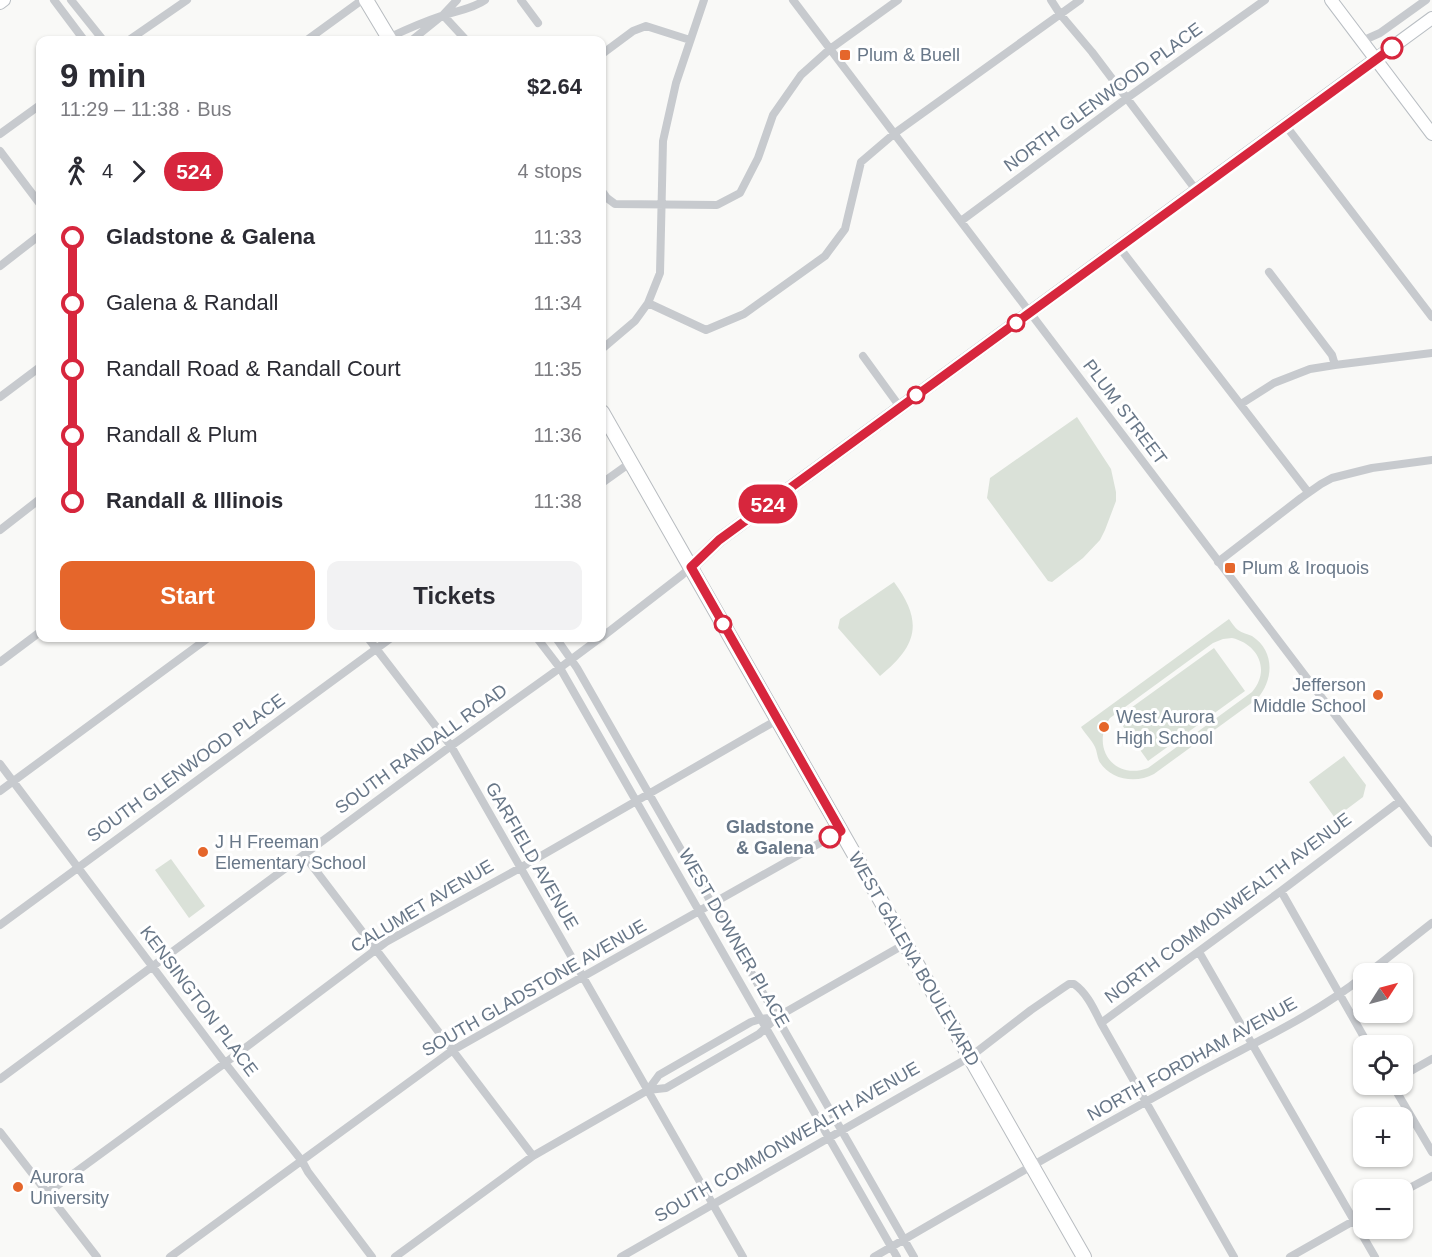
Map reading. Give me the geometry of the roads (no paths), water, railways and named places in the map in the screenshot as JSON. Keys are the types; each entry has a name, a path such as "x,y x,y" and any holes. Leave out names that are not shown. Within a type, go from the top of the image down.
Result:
{"main road":[{"path":"0,3 4,0"},
{"path":"364,0 387,36"},
{"path":"1331,0 1432,134"},
{"path":"691,567 719,540 1432,18"},
{"name":"WEST GALENA BOULEVARD","path":"606,419 1084,1257"}],"street":[{"path":"54,0 81,36"},
{"path":"71,0 100,36"},
{"path":"135,36 187,0"},
{"path":"313,36 364,0"},
{"path":"417,36 457,0"},
{"path":"395,36 415,25 479,5 485,0"},
{"path":"606,346 635,321 648,303 660,273 663,141 676,83 704,0"},
{"name":"PLUM STREET","path":"793,0 1432,843"},
{"path":"606,196 615,204 717,205 740,193 758,158 773,116 801,75 830,49 898,0"},
{"path":"1051,0 1196,190"},
{"path":"648,303 706,330 744,314 825,256 845,229 861,162 895,133 1080,0"},
{"name":"NORTH GLENWOOD PLACE","path":"961,221 1127,98 1265,0"},
{"path":"1362,41 1380,33 1426,0"},
{"path":"524,1 538,23"},
{"path":"442,15 462,36"},
{"path":"606,51 633,31 646,26 690,40"},
{"path":"0,134 36,108"},
{"path":"1286,126 1432,317"},
{"path":"0,151 36,199"},
{"path":"0,266 36,238"},
{"path":"1119,247 1308,492"},
{"path":"1269,272 1332,355 1335,365"},
{"path":"1241,404 1283,378 1310,369 1432,354"},
{"path":"863,356 900,407"},
{"path":"0,397 36,370"},
{"path":"1218,562 1308,492 1326,481 1344,474 1372,468 1432,460"},
{"path":"606,480 630,463"},
{"path":"0,530 36,503"},
{"name":"SOUTH RANDALL ROAD","path":"606,633 691,567"},
{"path":"0,662 36,635"},
{"path":"0,791 203,642"},
{"name":"GARFIELD AVENUE","path":"371,642 451,746 743,1257"},
{"name":"SOUTH GLENWOOD PLACE","path":"0,925 386,642"},
{"name":"WEST DOWNER PLACE","path":"540,642 560,668 897,1257"},
{"name":"WEST DOWNER PLACE","path":"559,642 571,659 914,1257"},
{"name":"SOUTH RANDALL ROAD","path":"0,1079 594,642"},
{"name":"CALUMET AVENUE","path":"46,1192 225,1063 376,949 777,720"},
{"name":"KENSINGTON PLACE","path":"0,764 225,1063 302,1161 372,1257"},
{"name":"NORTH COMMONWEALTH AVENUE","path":"970,1057 1069,984 1074,984 1079,988 1101,1023 1400,801"},
{"name":"SOUTH GLADSTONE AVENUE","path":"170,1257 453,1050 841,831"},
{"path":"304,855 533,1156"},
{"path":"1281,891 1363,1035"},
{"name":"NORTH FORDHAM AVENUE","path":"1380,963 1432,923"},
{"path":"395,1257 533,1156 648,1090 666,1088 759,1034 777,1017 905,944"},
{"path":"1199,952 1353,1218"},
{"name":"NORTH FORDHAM AVENUE","path":"874,1257 1187,1078 1252,1045 1340,995 1353,985"},
{"path":"648,1090 659,1075 751,1022 761,1018 777,1017"},
{"path":"1101,1023 1234,1257"},
{"name":"SOUTH COMMONWEALTH AVENUE","path":"621,1257 970,1057"},
{"path":"1413,1070 1432,1059"},
{"path":"1398,1095 1432,1152"},
{"path":"0,1132 96,1257"},
{"path":"1413,1186 1432,1176"},
{"path":"1290,1257 1353,1221"},
{"path":"1365,1239 1375,1257"}],"place":[{"name":"Plum & Buell","path":"845,55"},
{"name":"Plum & Iroquois","path":"1230,568"},
{"name":"Jefferson Middle School","path":"1378,695"},
{"name":"West Aurora High School","path":"1104,727"},
{"name":"Gladstone & Galena","path":"830,837"},
{"name":"J H Freeman Elementary School","path":"203,852"},
{"name":"Aurora University","path":"18,1187"}]}
